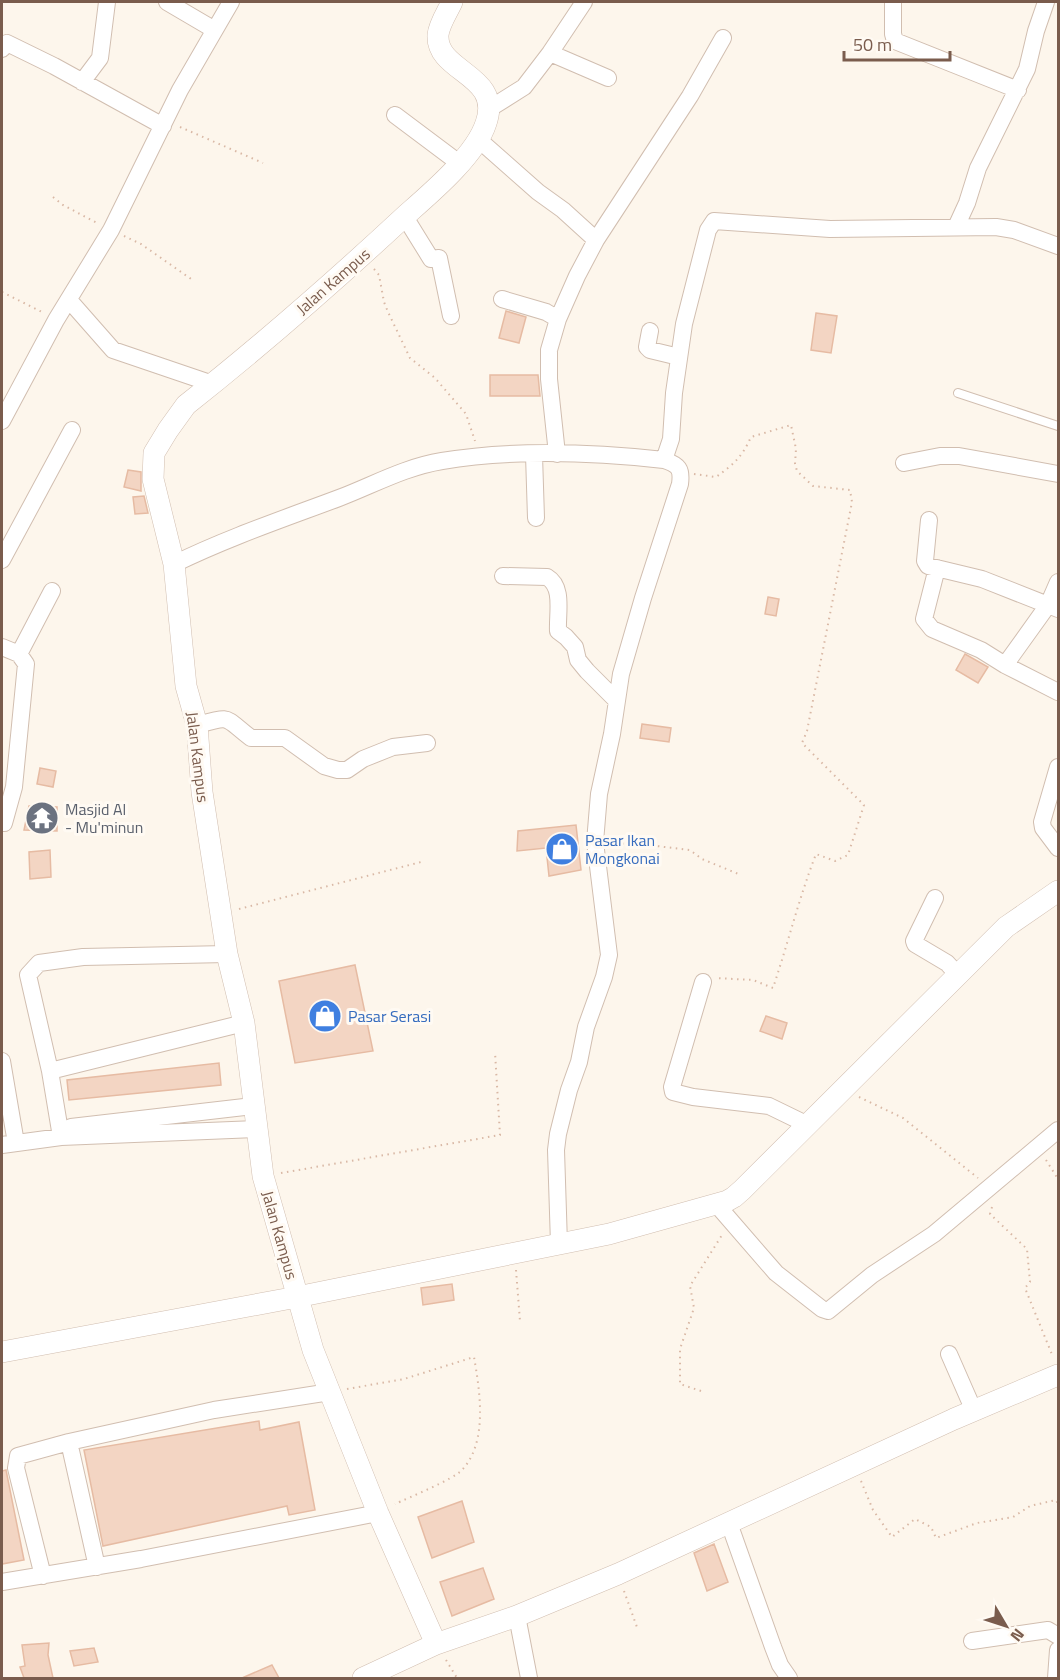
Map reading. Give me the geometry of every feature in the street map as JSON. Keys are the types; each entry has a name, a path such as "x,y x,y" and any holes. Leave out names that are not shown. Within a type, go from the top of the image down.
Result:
{"street":[{"path":"82,82 100,58 107,2"},
{"path":"167,2 213,29"},
{"path":"3,414 56,320 111,230 213,29 231,2"},
{"path":"452,2 438,33 440,49 452,63 474,80 488,95 489,109 524,87 588,2"},
{"path":"893,2 893,34 896,41 1018,90"},
{"path":"956,227 967,203 978,168 1027,69 1046,2"},
{"path":"557,454 549,379 549,350 558,319 596,240 680,114 723,38"},
{"path":"3,44 164,123"},
{"path":"550,53 608,78"},
{"name":"Jalan Kampus","path":"436,1644 378,1513 313,1350 263,1176 244,1023 227,954 202,792 197,725 186,686 174,564 153,479 154,453 186,405 363,256 441,183 478,139 487,123 489,109"},
{"path":"395,115 459,163"},
{"path":"478,139 596,240"},
{"path":"405,217 431,259 439,258 451,316"},
{"path":"664,460 671,438 674,393 689,298 708,230 714,221 784,227 924,229 996,227 1014,230 1059,246"},
{"path":"502,299 546,312 558,319"},
{"path":"69,300 113,350 213,384"},
{"path":"650,331 647,347 650,350 679,357"},
{"path":"2,560 72,430"},
{"path":"534,454 536,518"},
{"path":"174,564 216,543 337,499 397,474 440,461 480,456 557,454 664,460 677,465 681,472 680,484 621,674 612,734 599,794 595,843 609,955 604,977 586,1027 579,1062 558,1134 556,1150 559,1244"},
{"path":"904,463 940,456 958,456 1059,474"},
{"path":"929,520 925,561 928,566 982,579 1053,607"},
{"path":"937,568 924,619 927,625 981,650 1005,665 1059,692"},
{"path":"503,576 547,576 552,580 559,594 558,631 575,647 578,660 616,700"},
{"path":"1005,665 1053,607 1059,582"},
{"path":"19,654 52,591"},
{"path":"2,647 19,654 26,664 14,786 4,823 2,823"},
{"path":"197,725 224,718 232,721 251,738 285,738 324,766 338,770 347,770 363,759 393,747 427,743"},
{"path":"1059,767 1042,822 1043,828 1059,848"},
{"path":"724,1213 734,1197 957,974 1006,927 1059,891"},
{"path":"935,898 914,940 915,944 947,963 957,974"},
{"path":"60,1133 50,1071 28,975 39,963 83,957 227,954"},
{"path":"703,982 672,1087 673,1092 693,1097 769,1106 806,1124"},
{"path":"50,1071 244,1023"},
{"path":"2,1061 8,1139 253,1106"},
{"path":"60,1133 258,1129"},
{"path":"724,1213 776,1273 822,1309 828,1311 872,1275 934,1234 1059,1130"},
{"path":"2,1352 297,1297 559,1244 675,1217 724,1213"},
{"path":"949,1354 974,1411"},
{"path":"363,1678 436,1644 517,1616 662,1554 974,1411 1056,1368"},
{"path":"43,1576 16,1468 18,1456 25,1452 214,1410 330,1392"},
{"path":"69,1442 97,1567"},
{"path":"2,1582 97,1567 378,1513"},
{"path":"729,1523 773,1647 780,1665 789,1678"},
{"path":"517,1616 528,1678"},
{"path":"972,1641 1048,1630 1059,1636"},
{"path":"1056,1678 1059,1650"}],"lane":[{"path":"958,393 1059,426"}],"path":[{"path":"164,123 263,163"},
{"path":"363,256 379,275 384,302 410,358 435,378 466,414 480,456"},
{"path":"2,292 56,320"},
{"path":"681,472 716,477 736,463 751,437 791,425 796,449 797,471 813,486 850,490 852,502 807,731 802,743 864,805 848,855 835,861 816,854 803,887 773,988 753,981 712,977 706,978 703,982"},
{"path":"595,843 648,845 690,850 702,860 741,875"},
{"path":"222,913 421,862"},
{"path":"263,1176 500,1136 495,1052"},
{"path":"843,1089 903,1118 990,1187 994,1201 990,1214 1027,1249 1030,1282 1025,1288 1056,1368"},
{"path":"1037,1148 1059,1179"},
{"path":"701,1390 680,1384 680,1349 694,1308 690,1286 724,1213"},
{"path":"514,1253 520,1321"},
{"path":"330,1392 404,1379 474,1357 479,1418 475,1450 460,1472 378,1513"},
{"path":"855,1464 873,1510 892,1537 915,1519 931,1527 936,1538 977,1523 1013,1517 1030,1506 1056,1500 1059,1504"},
{"path":"621,1572 638,1630"},
{"path":"436,1644 457,1678"}],"building":[{"path":"506,311 526,317 519,343 499,338"},
{"path":"816,313 837,316 831,353 811,350"},
{"path":"490,375 538,375 540,396 490,396"},
{"path":"128,470 141,472 141,491 124,487"},
{"path":"144,496 148,513 135,514 133,497"},
{"path":"768,597 779,599 776,616 765,614"},
{"path":"965,654 988,667 978,683 956,670"},
{"path":"642,724 671,728 669,742 640,738"},
{"path":"40,768 56,771 53,787 37,784"},
{"name":"Masjid Al - Mu'minun","path":"29,806 57,807 57,831 24,830"},
{"name":"Pasar Ikan Mongkonai","path":"576,825 581,870 549,876 546,848 517,851 518,831"},
{"path":"50,850 51,877 30,879 29,852"},
{"name":"Pasar Serasi","path":"355,965 373,1051 295,1063 279,981"},
{"path":"766,1016 787,1023 782,1039 760,1031"},
{"path":"219,1063 221,1085 69,1100 67,1080"},
{"path":"452,1284 454,1300 423,1305 421,1288"},
{"path":"259,1421 260,1430 299,1422 315,1510 289,1515 287,1506 103,1546 84,1450"},
{"path":"6,1470 24,1560 2,1564 2,1471"},
{"path":"462,1501 474,1542 432,1558 418,1517"},
{"path":"714,1544 728,1582 707,1591 694,1553"},
{"path":"483,1568 494,1599 452,1616 440,1582"},
{"path":"49,1643 48,1655 53,1678 24,1678 20,1667 25,1666 22,1645"},
{"path":"94,1648 98,1662 74,1666 70,1651"},
{"path":"272,1665 279,1678 242,1678"}],"place":[{"name":"Masjid Al - Mu'minun","path":"42,818"},
{"name":"Pasar Ikan Mongkonai","path":"562,849"},
{"name":"Pasar Serasi","path":"325,1016"}]}
